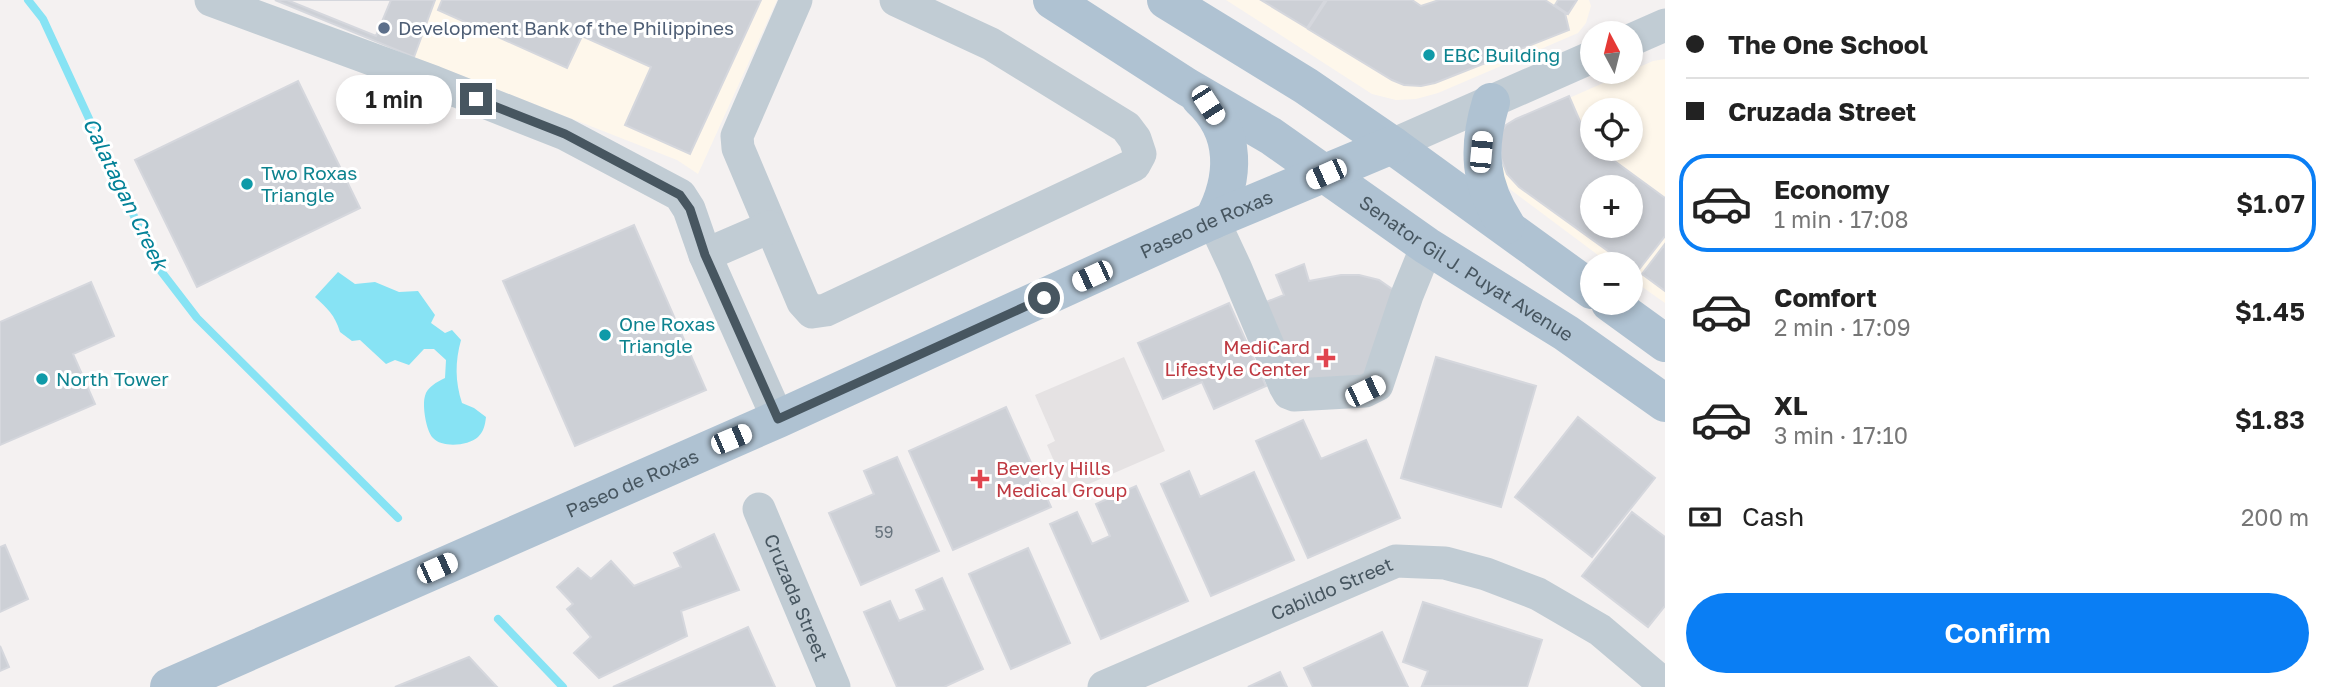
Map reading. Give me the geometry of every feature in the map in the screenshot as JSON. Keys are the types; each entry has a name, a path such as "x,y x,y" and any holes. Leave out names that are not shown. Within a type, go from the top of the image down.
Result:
{"main road":[{"name":"Senator Gil J. Puyat Avenue","path":"1052,0 1187,87 1271,136 1427,246 1566,333 1665,403"},
{"path":"1166,0 1306,86 1580,281"},
{"path":"1187,87 1208,105 1222,128 1230,154 1230,177 1224,200 1213,220"},
{"path":"1491,102 1484,126 1481,152 1483,173 1488,193 1508,230"},
{"name":"Paseo de Roxas","path":"169,687 778,419 1213,220 1392,145"},
{"path":"1626,315 1665,343"}],"street":[{"path":"211,0 565,134 680,195 690,209 705,255 778,419"},
{"path":"796,0 737,136 738,148 770,227 803,302 812,312 826,310 1134,164 1140,154 1135,139 1126,127 991,44 896,0"},
{"path":"1659,0 1665,4"},
{"path":"1643,35 1665,25"},
{"name":"Paseo de Roxas","path":"1392,145 1580,62"},
{"path":"1213,220 1285,386 1289,393 1294,395 1365,391 1377,385 1407,295 1427,246"},
{"path":"705,255 770,227"},
{"name":"Cruzada Street","path":"759,509 834,687"},
{"name":"Cabildo Street","path":"1104,687 1396,561 1446,563 1486,573 1538,594 1601,630 1665,685"}],"shaded area":[{"path":"435,0 777,0 698,174 677,160 414,57"},
{"name":"EBC Building","path":"1226,0 1589,0 1591,6 1587,21 1580,21 1578,33 1438,93 1416,99 1396,100 1372,94"},
{"path":"1665,59 1665,303 1643,287 1643,252 1594,252 1511,190 1501,178 1502,132 1515,122 1601,84 1643,84 1643,65"},
{"path":"1124,357 1165,451 1068,493 1047,445 1055,441 1035,395"}],"water":[{"path":"338,272 355,284 375,282 399,292 418,291 435,315 431,323 445,333 452,330 461,340 457,372 462,403 486,417 484,428 478,437 455,445 437,441 428,430 425,396 430,387 445,378 446,360 434,349 424,349 409,365 395,360 386,364 360,340 352,341 340,332 330,312 315,297"}],"building":[{"name":"Development Bank of the Philippines","path":"275,0 435,0 414,57"},
{"path":"287,0 391,0 376,36"},
{"path":"442,0 761,0 690,154 625,125 651,67 582,36 567,68 438,10"},
{"path":"1261,0 1325,0 1307,28"},
{"name":"EBC Building","path":"1327,0 1412,0 1421,6 1439,0 1545,0 1565,13 1569,30 1435,83 1404,85 1308,29"},
{"path":"1558,0 1577,0 1568,14 1555,5"},
{"name":"Two Roxas Triangle","path":"298,81 360,208 197,287 135,160"},
{"path":"1569,96 1580,121 1580,161 1614,161 1634,175 1580,175 1580,231 1519,187 1507,174 1501,158 1501,132 1506,125"},
{"path":"1643,182 1665,198 1665,236 1643,264 1643,252 1609,252 1590,238 1643,238"},
{"name":"One Roxas Triangle","path":"634,225 706,390 575,446 503,281"},
{"path":"1665,244 1665,291 1643,273"},
{"name":"MediCard Lifestyle Center","path":"1304,264 1309,281 1341,275 1359,275 1379,280 1399,294 1366,388 1290,393 1261,304 1284,295 1276,275"},
{"name":"North Tower","path":"91,282 114,336 73,354 95,404 0,445 0,322"},
{"path":"1229,303 1266,386 1214,409 1202,382 1163,399 1138,343"},
{"path":"1436,357 1536,386 1501,507 1401,478"},
{"name":"Beverly Hills Medical Group","path":"1006,407 1051,507 953,550 909,451"},
{"path":"1578,417 1655,478 1592,557 1515,497"},
{"path":"1303,420 1321,459 1366,440 1400,518 1308,558 1256,441"},
{"path":"897,457 939,551 861,585 829,513 874,494 864,471"},
{"path":"1189,471 1200,497 1254,472 1294,560 1211,596 1161,484"},
{"path":"1136,486 1188,601 1101,639 1050,524 1077,512 1092,544 1110,536 1096,504"},
{"path":"1632,512 1665,537 1665,606 1648,627 1582,576"},
{"path":"714,534 739,590 681,611 687,636 599,678 574,653 591,637 567,609 573,604 557,587 578,568 591,579 611,561 634,586 681,567 674,553"},
{"path":"5,545 28,599 0,612 0,547"},
{"path":"1028,548 1070,643 1011,669 969,574"},
{"path":"942,578 983,669 944,687 897,687 864,612 890,601 899,621 925,610 916,590"},
{"path":"1423,602 1542,640 1527,687 1422,686 1428,671 1403,662"},
{"path":"748,627 775,687 613,687"},
{"path":"1382,632 1408,687 1313,687 1304,668"},
{"path":"0,646 9,667 0,671"},
{"path":"469,657 497,687 395,687"},
{"path":"1280,672 1287,687 1248,687"}],"waterway":[{"name":"Calatagan Creek","path":"28,0 43,19 157,266 197,318 398,518"},
{"path":"498,619 563,687"}],"place":[{"name":"Development Bank of the Philippines","path":"384,28"},
{"name":"EBC Building","path":"1429,55"},
{"name":"Two Roxas Triangle","path":"247,184"},
{"name":"One Roxas Triangle","path":"605,335"},
{"name":"MediCard Lifestyle Center","path":"1326,358"},
{"name":"North Tower","path":"42,379"},
{"name":"Beverly Hills Medical Group","path":"980,479"}],"route":[{"path":"476,99 565,134 680,195 690,209 705,255 778,419 1044,298"}]}
